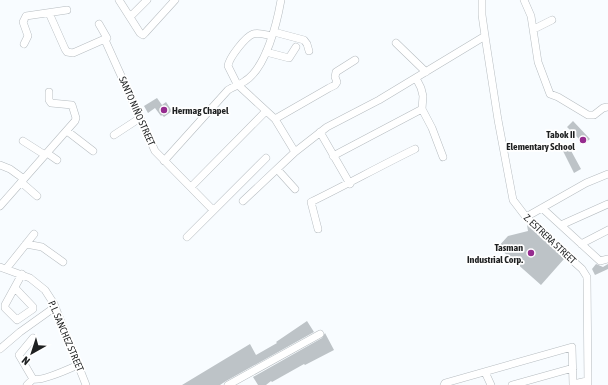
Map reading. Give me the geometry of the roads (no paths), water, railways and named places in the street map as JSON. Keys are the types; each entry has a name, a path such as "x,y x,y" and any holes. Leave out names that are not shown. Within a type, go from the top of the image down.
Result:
{"street":[{"path":"118,0 142,35 146,33 175,0"},
{"path":"130,17 147,0"},
{"path":"164,161 228,90 244,82 250,77 266,52 273,34 281,0"},
{"name":"Z. ESTRERA STREET","path":"482,0 482,15 485,36 513,200 526,217 582,269 587,277 588,383"},
{"path":"524,0 531,16 534,29 538,62 550,94 558,97 588,115 594,115 603,108 607,107"},
{"path":"24,44 28,36 23,22 26,16 66,10"},
{"path":"49,13 67,52 73,53 105,40"},
{"path":"534,29 552,20"},
{"name":"SANTO NIÑO STREET","path":"99,24 107,38 105,40 155,151 213,210"},
{"path":"295,152 275,119 238,84 228,66 230,59 252,34 273,34 304,40 309,50"},
{"path":"243,201 295,152 327,127 379,100 485,36"},
{"path":"396,43 426,72"},
{"path":"266,52 289,58 296,47"},
{"path":"275,119 328,88 332,88 337,82 335,77 336,72 355,60"},
{"path":"416,78 422,88 422,109 444,157"},
{"path":"0,206 67,131 75,120 72,105 51,103 49,100 49,92"},
{"path":"333,156 422,109"},
{"path":"191,187 266,111"},
{"path":"114,136 140,118"},
{"path":"67,131 93,151"},
{"path":"320,132 350,184"},
{"path":"23,141 58,160"},
{"path":"318,229 311,202 350,184 415,149"},
{"path":"187,237 266,158"},
{"path":"0,165 10,169 37,196"},
{"path":"277,170 295,189"},
{"path":"526,217 586,183 608,174"},
{"path":"561,226 608,204"},
{"path":"542,208 600,261 608,259"},
{"path":"581,244 608,230"},
{"path":"3,268 34,234"},
{"path":"26,244 42,247 63,262"},
{"name":"P. L. SANCHEZ STREET","path":"3,268 30,278 40,285 49,296 55,307 86,385"},
{"path":"15,288 34,307 17,320 5,306 22,274"},
{"path":"0,349 20,332 55,307"},
{"path":"228,385 320,334"},
{"path":"33,338 19,355 33,380"},
{"path":"444,385 445,383 572,347 573,385"},
{"path":"27,385 33,380 62,373 78,365"},
{"path":"512,385 573,368"},
{"path":"485,372 491,385"},
{"path":"576,385 578,383 588,383"}],"place":[{"name":"Hermag Chapel","path":"164,110"},
{"name":"Tabok II Elementary School","path":"583,140"},
{"name":"Tasman Industrial Corp.","path":"531,253"}]}
